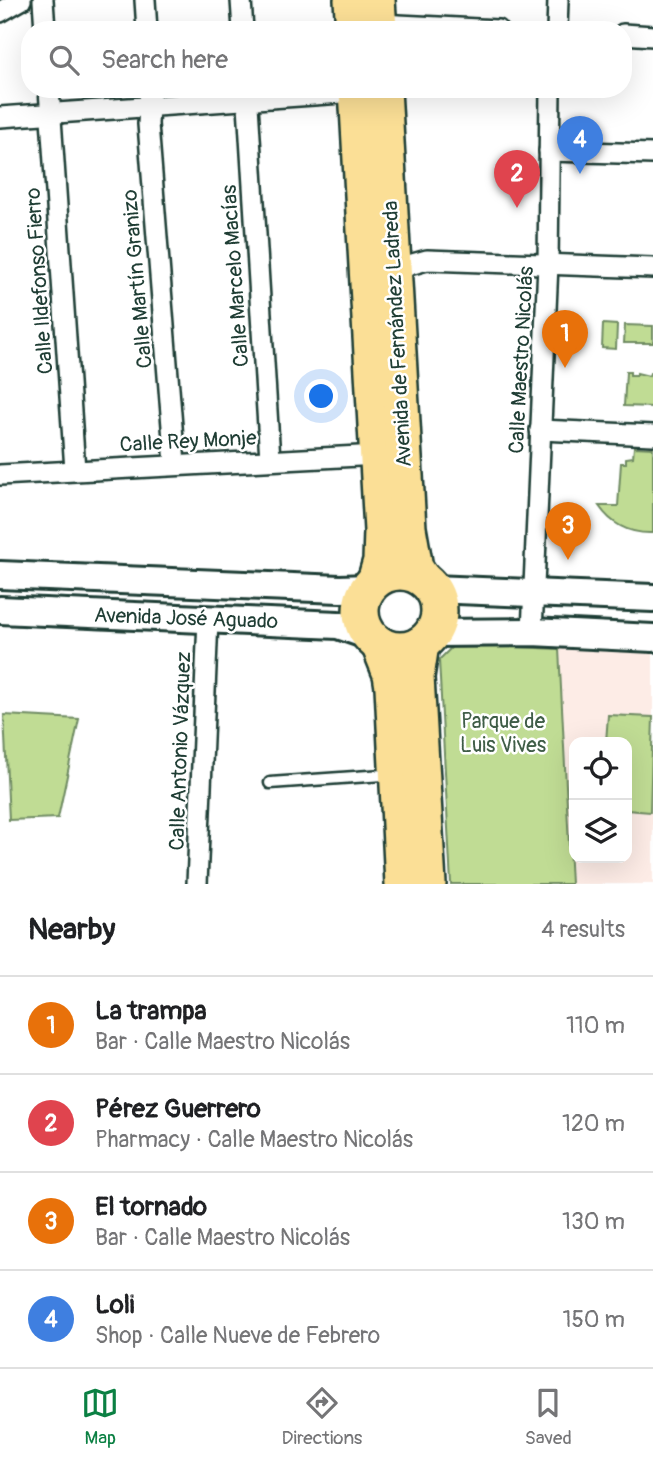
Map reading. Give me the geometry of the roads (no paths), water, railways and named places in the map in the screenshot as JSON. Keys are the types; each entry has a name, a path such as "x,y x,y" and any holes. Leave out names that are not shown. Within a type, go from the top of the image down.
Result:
{"highway":[{"path":"352,0 372,21"},
{"name":"Avenida de Fernández Ladreda","path":"366,98 383,547 372,583"},
{"name":"Avenida de Fernández Ladreda","path":"367,98 393,276 408,528 415,568 427,583"},
{"path":"403,884 391,674 362,618 362,606 372,583 398,571 427,583 439,609 416,677 428,884"},
{"path":"375,640 390,649 412,649 428,638"}],"main road":[{"name":"Avenida José Aguado","path":"0,575 340,589 372,583"},
{"path":"427,583 533,593 653,598"},
{"name":"Avenida José Aguado","path":"0,610 342,625 375,640"},
{"path":"428,638 531,632 653,638"}],"street":[{"path":"0,12 21,0"},
{"path":"43,0 44,21"},
{"path":"145,0 146,21"},
{"path":"241,0 242,21"},
{"path":"558,0 558,21"},
{"path":"632,35 653,36"},
{"name":"Calle Ildefonso Fierro","path":"50,98 75,470"},
{"path":"0,117 51,114 150,98"},
{"name":"Calle Martín Granizo","path":"150,98 148,124 175,464"},
{"name":"Calle Marcelo Macías","path":"247,98 270,459"},
{"name":"Calle Maestro Nicolás","path":"531,632 548,264 550,98"},
{"path":"549,151 653,154"},
{"path":"393,276 409,265 427,260 653,268"},
{"path":"540,430 653,435"},
{"name":"Calle Rey Monje","path":"0,475 378,455"},
{"name":"Calle Antonio Vázquez","path":"197,884 208,620"}],"lane":[{"path":"270,783 397,772"}],"place":[{"name":"Loli","path":"580,174"},
{"name":"Pérez Guerrero","path":"517,208"},
{"name":"La trampa","path":"565,368"},
{"name":"El tornado","path":"568,560"}],"park label":[{"name":"Parque de Luis Vives","path":"503,733"}]}
